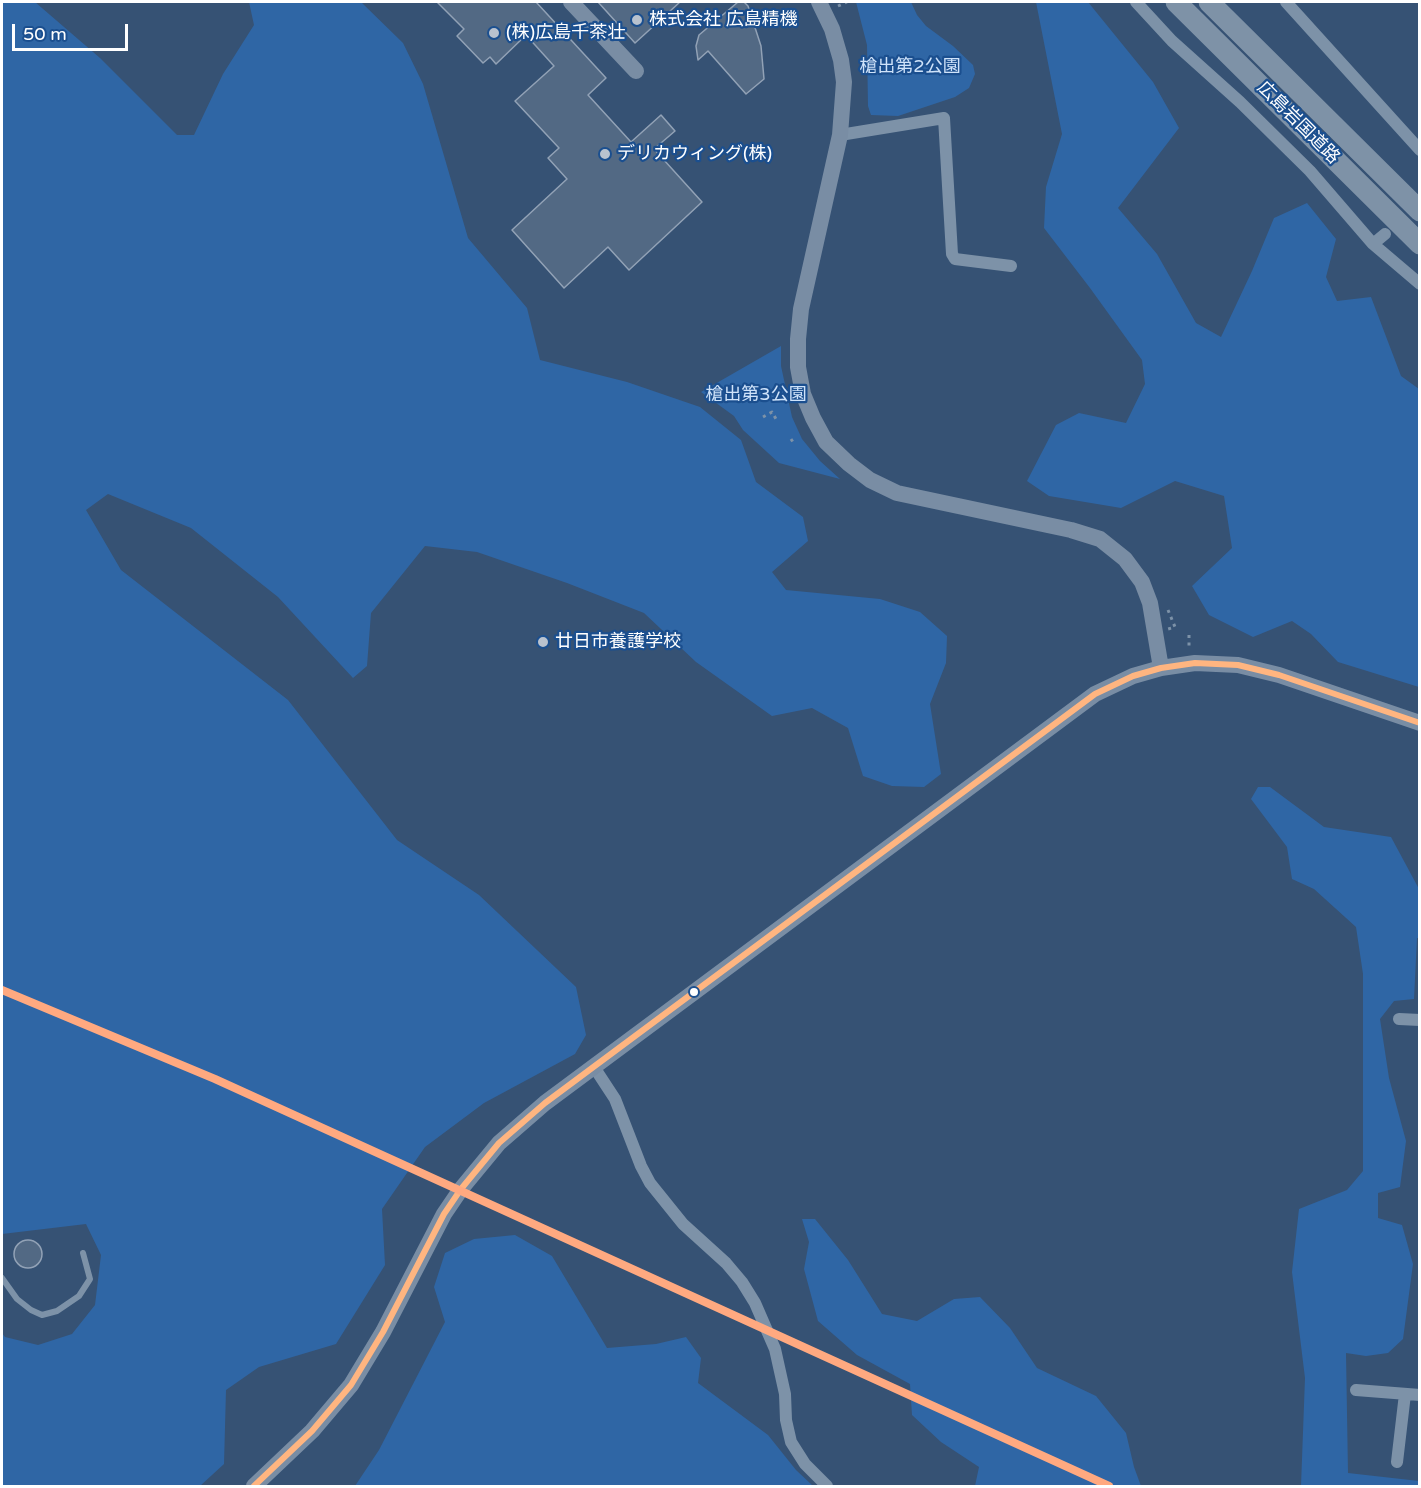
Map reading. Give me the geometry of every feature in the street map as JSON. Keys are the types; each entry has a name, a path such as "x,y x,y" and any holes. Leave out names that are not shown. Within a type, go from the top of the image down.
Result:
{"highway":[{"name":"広島岩国道路","path":"1176,2 1419,244"},
{"name":"広島岩国道路","path":"1209,2 1419,211"}],"street":[{"path":"571,2 636,71"},
{"path":"819,2 832,29 841,60 844,82 840,135 801,309 798,339 798,367 803,394 813,418 826,442 849,464 863,475 897,493 1071,530 1100,539 1125,559 1142,582 1150,603 1161,668"},
{"path":"1136,2 1173,41 1240,102 1310,171 1374,244 1419,284"},
{"path":"1286,2 1419,150"},
{"path":"840,135 944,118 952,254 955,259 1011,266"},
{"path":"1374,244 1385,234"},
{"path":"254,1486 319,1424 351,1384 384,1332 444,1214 479,1165 521,1122 1077,706 1114,684 1161,668 1196,663 1217,663 1259,669 1419,723"},
{"path":"1399,1019 1419,1020"},
{"path":"594,1067 615,1099 650,1183 683,1224 732,1269 755,1303 775,1349 785,1394 786,1420 791,1442 805,1464 827,1486"},
{"path":"1356,1390 1419,1395"},
{"path":"1397,1462 1405,1394"}],"lane":[{"path":"2,1278 17,1299 42,1316 57,1311 79,1296 90,1279 83,1253"}],"path":[{"path":"834,2 840,16"},
{"path":"838,6 847,2"},
{"path":"763,417 772,412 776,419"},
{"path":"1166,604 1175,627"}],"green space":[{"path":"2,2 35,2 100,58 177,135 194,135 223,74 254,25 249,2 361,2 403,43 423,84 468,238 527,308 540,360 627,382 700,407 741,440 756,482 803,517 808,541 772,572 786,590 880,599 920,612 947,636 946,663 930,704 941,774 924,787 892,786 863,776 848,728 812,708 772,716 696,662 644,613 477,552 425,546 371,613 367,666 353,678 278,597 191,528 108,494 86,510 121,570 288,700 397,840 479,895 576,987 586,1035 575,1054 484,1103 425,1147 382,1209 385,1265 336,1344 259,1367 226,1390 224,1464 200,1486 2,1486 2,1333 5,1337 38,1345 72,1334 95,1305 101,1255 86,1224 2,1234"},
{"name":"槍出第2公園","path":"856,2 911,2 917,15 926,26 953,46 973,65 975,74 969,88 955,97 898,116 871,115 868,106 867,45"},
{"path":"1036,2 1088,2 1153,82 1179,128 1118,208 1157,254 1196,323 1221,337 1274,218 1307,203 1336,239 1326,277 1337,301 1371,297 1401,376 1419,389 1419,687 1338,662 1311,634 1292,621 1253,637 1209,615 1192,586 1232,548 1224,496 1175,481 1121,508 1049,496 1027,481 1056,425 1079,413 1126,423 1145,384 1142,360 1044,228 1046,187 1062,134"},
{"name":"槍出第3公園","path":"781,346 781,366 792,417 802,439 820,461 840,479 779,463 743,430 734,416 701,392"},
{"path":"1258,787 1270,787 1324,827 1391,837 1419,889 1420,938 1417,938 1414,999 1394,1001 1380,1019 1389,1078 1406,1141 1400,1187 1378,1193 1378,1218 1402,1225 1413,1264 1403,1339 1388,1353 1366,1356 1346,1353 1348,1473 1419,1481 1419,1486 1301,1486 1305,1378 1292,1272 1299,1209 1347,1190 1363,1171 1363,974 1356,927 1314,889 1292,879 1287,847 1251,799"},
{"path":"802,1219 815,1219 848,1260 882,1314 917,1321 954,1299 980,1297 1010,1328 1037,1368 1096,1396 1126,1433 1141,1486 975,1486 979,1467 941,1442 912,1415 910,1384 857,1355 818,1321 804,1269 809,1242"},
{"path":"515,1235 552,1256 607,1348 656,1344 686,1337 701,1358 698,1383 768,1435 796,1470 813,1486 355,1486 379,1450 445,1322 434,1287 445,1253 474,1239"}],"building":[{"name":"デリカウィング(株)","path":"437,2 536,2 606,78 588,95 631,142 661,115 675,131 654,149 702,202 629,270 608,247 564,288 512,230 567,179 548,158 559,148 515,101 554,66 526,35 496,64 490,57 483,63 457,36 464,29"},
{"name":"株式会社 広島精機","path":"598,2 680,2 635,43"},
{"path":"738,2 744,2 748,6 761,46 764,79 746,94 708,51 698,60 696,46 699,35"},
{"path":"28,1240 38,1244 42,1254 38,1264 28,1268 18,1264 14,1254 18,1244"}],"transit line":[{"path":"254,1486 312,1431 351,1385 383,1332 444,1214 461,1189 499,1143 545,1103 1095,694 1133,676 1161,668 1195,663 1238,665 1279,675 1420,723"},
{"path":"2,990 215,1079 1109,1486"}],"place":[{"name":"株式会社 広島精機","path":"637,20"},
{"name":"(株)広島千茶壮","path":"494,33"},
{"name":"デリカウィング(株)","path":"605,154"},
{"name":"廿日市養護学校","path":"543,642"}]}
